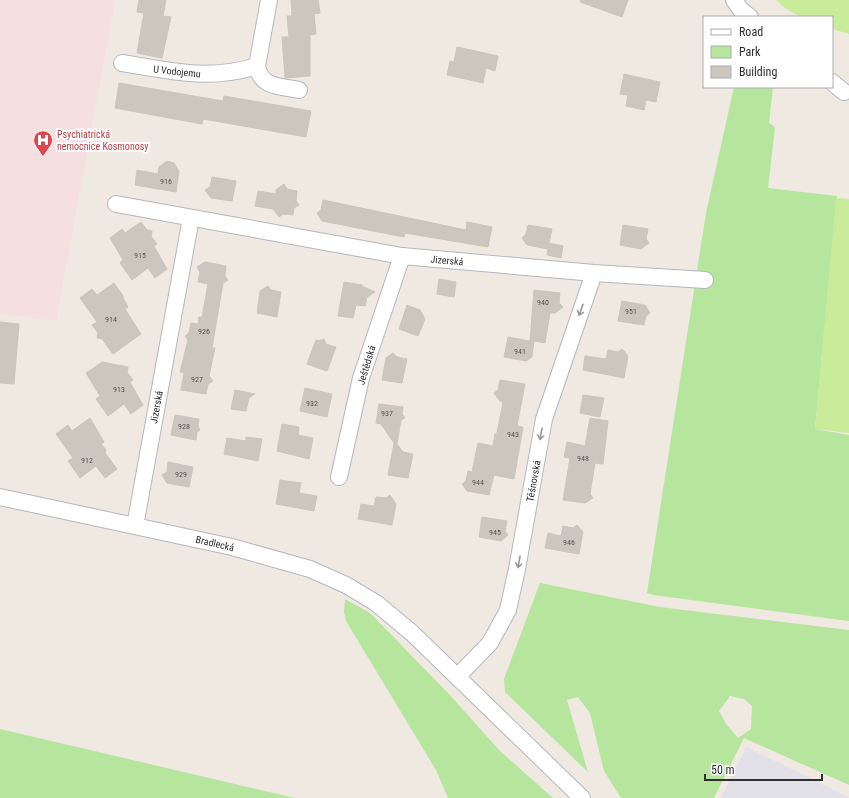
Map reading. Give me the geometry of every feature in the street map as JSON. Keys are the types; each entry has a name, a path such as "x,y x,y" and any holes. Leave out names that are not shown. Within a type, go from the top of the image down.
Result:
{"street":[{"path":"269,0 257,66 262,80 268,83 299,90"},
{"path":"734,0 741,10 749,16"},
{"name":"U Vodojemu","path":"122,63 193,74 237,72 257,66"},
{"name":"Jizerská","path":"116,204 402,256 594,273 705,280"},
{"name":"Jizerská","path":"135,526 191,218"},
{"name":"Ještědská","path":"339,477 361,378 402,256"},
{"name":"Těšnovská","path":"457,676 490,644 508,610 517,569 544,419 594,273"},
{"name":"Bradlecká","path":"0,497 232,547 310,569 346,585 376,603 412,633 582,798"}],"shaded area":[{"name":"Psychiatrická nemocnice Kosmonosy","path":"0,0 115,0 56,320 0,314"},
{"path":"746,747 802,774 849,798 721,798"}],"green space":[{"path":"776,0 849,0 849,34 833,29 833,16 802,16 783,6"},
{"path":"734,88 773,88 769,123 775,127 768,188 837,196 815,429 849,435 849,621 647,593 706,213"},
{"path":"836,198 849,199 849,433 815,429"},
{"path":"540,583 660,607 849,630 849,785 744,738 714,798 621,798 604,771 590,713 578,697 567,700 588,772 505,692 504,679","holes":["730,696 744,699 752,706 751,729 738,738 726,724 719,711"]},
{"path":"345,599 370,613 449,694 500,751 553,798 448,798 436,770 346,621 344,612"},
{"path":"0,729 295,798 0,798"}],"building":[{"path":"139,0 166,0 163,16 171,17 162,58 137,53 144,13 137,12"},
{"path":"291,0 318,0 320,13 314,14 316,34 310,35 310,76 285,78 282,37 289,37 287,16 292,16"},
{"path":"581,0 628,0 622,17 580,2"},
{"path":"457,47 498,56 495,71 486,68 483,83 447,75 450,61 454,62"},
{"path":"624,74 660,82 656,102 646,100 644,110 626,106 628,95 620,94"},
{"path":"119,83 223,101 224,96 311,111 306,137 203,119 202,124 115,108"},
{"path":"167,161 174,163 179,171 176,192 135,185 137,170 158,174 159,167"},
{"path":"212,177 236,181 232,201 211,198 205,190 210,187"},
{"path":"284,184 287,189 297,191 296,201 299,205 294,208 293,215 283,214 279,217 273,209 255,206 258,191 276,194 276,190"},
{"path":"323,200 466,230 467,222 492,227 488,247 405,233 404,237 322,221 317,213 321,210"},
{"path":"141,222 147,230 152,231 151,236 157,244 154,246 167,269 155,278 148,268 132,280 120,263 123,260 110,238 122,229 125,233"},
{"path":"528,225 552,229 549,243 563,246 561,258 547,255 548,249 527,245 522,238 526,234"},
{"path":"623,225 648,229 646,239 649,243 641,249 620,245"},
{"path":"205,262 226,266 225,276 228,280 223,283 212,348 215,348 209,376 213,381 208,384 206,394 181,390 184,373 180,372 188,340 185,336 189,333 191,323 198,324 199,317 202,317 208,284 198,282 200,272 197,267"},
{"path":"439,279 456,282 454,297 437,294"},
{"path":"344,282 362,285 375,292 367,297 365,306 356,305 353,318 338,316"},
{"path":"114,283 123,296 128,307 125,309 141,334 113,354 102,339 97,338 98,333 92,325 97,322 80,298 92,289 97,295"},
{"path":"268,286 271,290 281,292 277,317 257,313 260,291"},
{"path":"534,290 560,293 559,303 563,307 555,313 550,313 545,343 534,341 532,357 526,361 504,357 508,337 530,341"},
{"path":"622,301 645,305 650,313 646,316 644,325 618,321"},
{"path":"407,305 420,310 425,319 418,336 399,329"},
{"path":"0,322 19,324 14,384 0,383"},
{"path":"324,339 326,344 336,347 327,371 307,364 316,340 319,341"},
{"path":"622,349 628,356 624,378 583,370 585,356 606,359 608,350 618,352"},
{"path":"393,353 397,357 407,359 402,383 382,380 386,358"},
{"path":"102,362 128,367 127,372 133,380 130,382 143,405 131,414 124,404 108,416 96,399 100,396 86,373"},
{"path":"500,380 525,384 517,426 523,427 514,479 494,475 489,495 467,491 462,484 466,481 468,471 472,472 478,443 493,446 495,434 497,433 503,402 500,401 494,393 498,390"},
{"path":"305,388 332,394 327,417 300,411"},
{"path":"235,390 255,394 249,398 246,411 231,409"},
{"path":"583,395 604,398 600,417 580,413"},
{"path":"379,404 403,407 402,414 405,418 401,420 397,444 403,452 413,454 408,478 388,475 394,443 381,424 376,423"},
{"path":"175,415 199,419 198,426 200,430 197,432 196,440 171,435"},
{"path":"90,418 104,442 101,444 106,450 105,453 117,469 105,478 96,466 80,478 68,461 73,458 56,434 68,425 72,431"},
{"path":"590,418 608,421 603,464 595,463 590,494 593,498 585,503 563,500 570,458 564,457 567,442 585,446"},
{"path":"282,424 299,427 298,435 313,438 309,459 277,451"},
{"path":"246,437 262,439 258,461 224,454 227,438 246,441"},
{"path":"168,462 193,467 189,487 167,483 162,475 167,472"},
{"path":"280,480 301,483 299,493 317,496 314,511 276,504"},
{"path":"390,495 396,504 392,525 358,519 361,504 374,506 376,497 386,498"},
{"path":"482,517 507,521 505,531 508,535 501,541 479,537"},
{"path":"577,525 583,532 579,554 545,548 548,533 561,536 563,526 573,528"}],"place":[{"name":"Psychiatrická nemocnice Kosmonosy","path":"43,157"}]}
